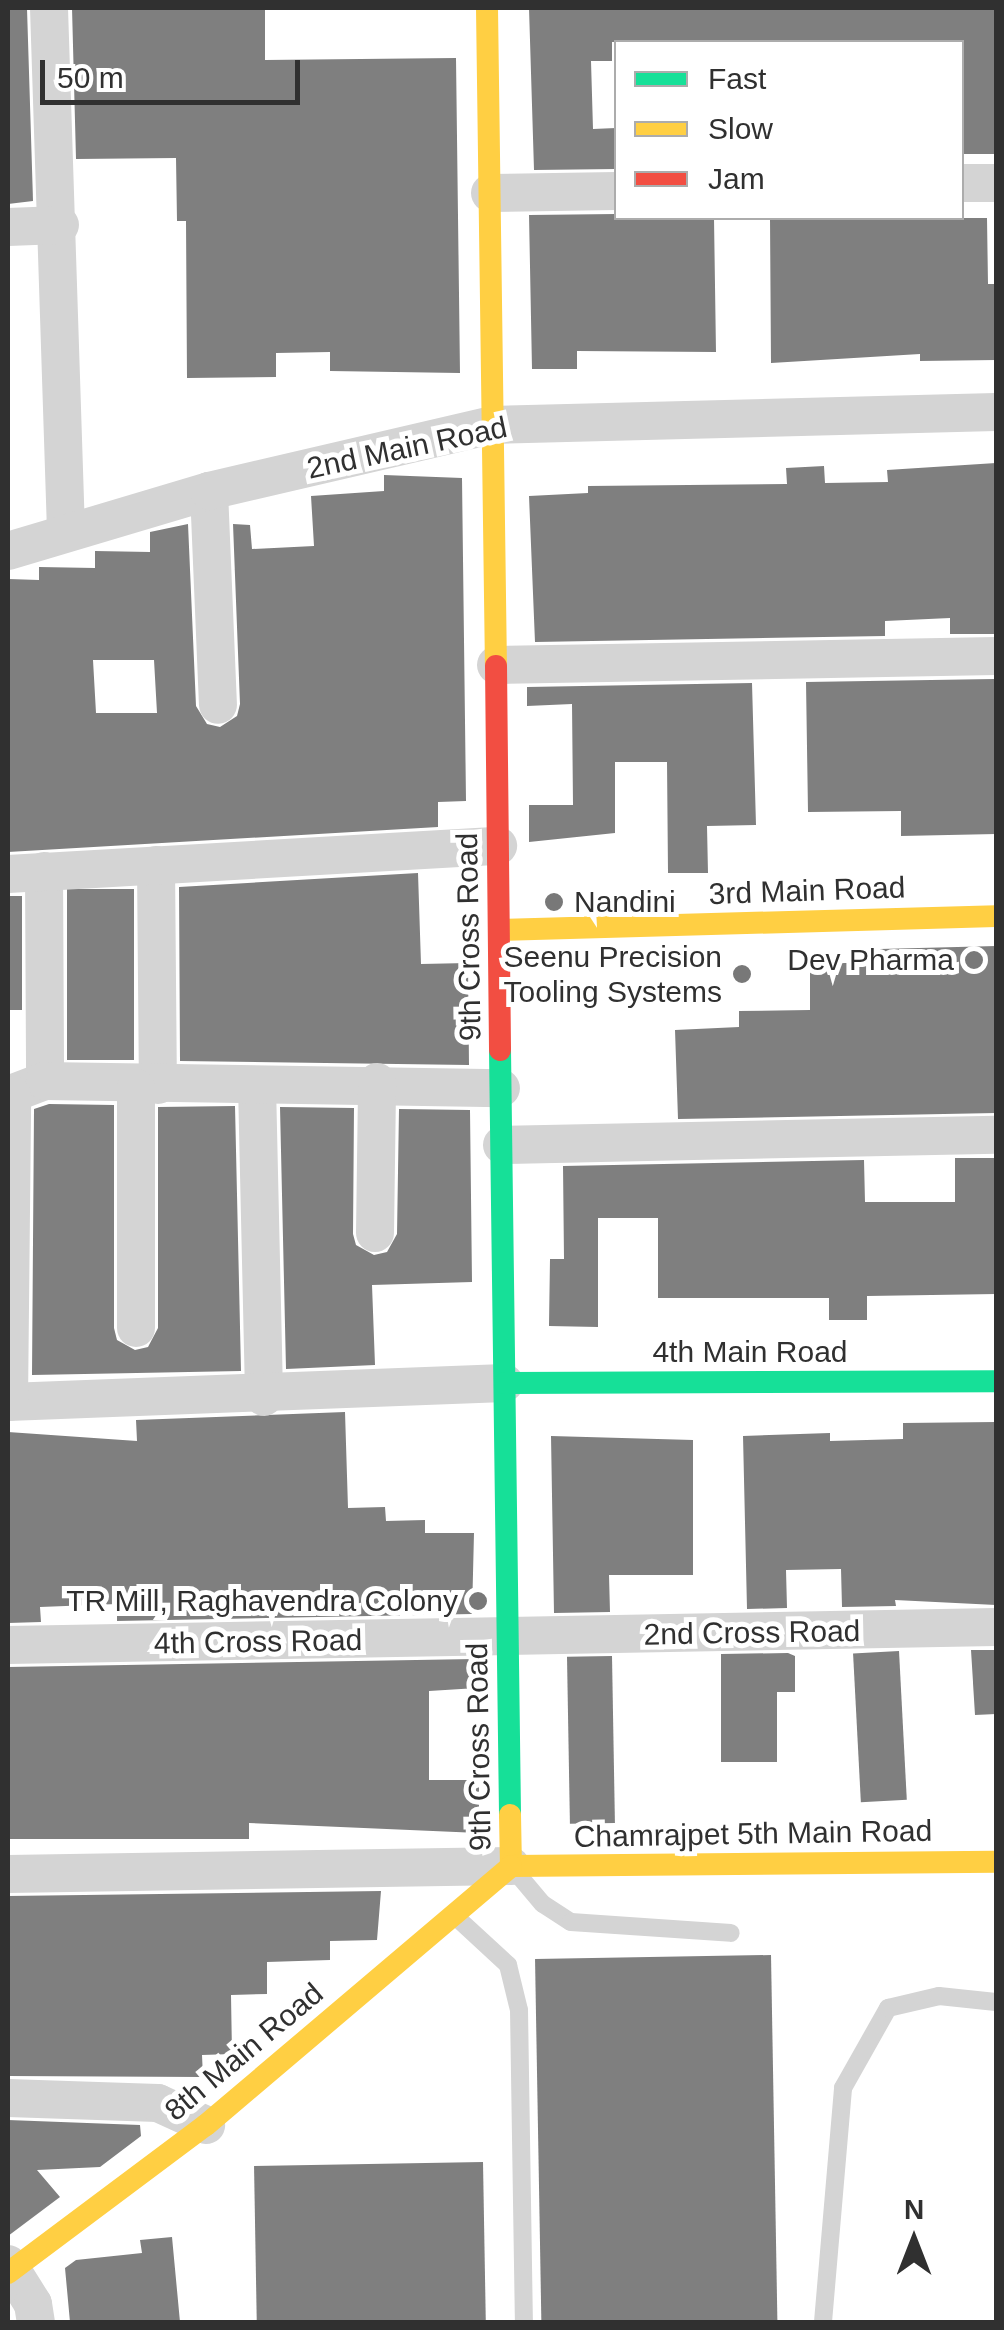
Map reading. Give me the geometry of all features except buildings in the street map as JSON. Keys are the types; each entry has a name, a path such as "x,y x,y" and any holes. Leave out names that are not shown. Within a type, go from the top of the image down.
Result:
{"main road":[{"name":"9th Cross Road","path":"487,8 511,1866"},
{"name":"3rd Main Road","path":"499,930 996,916"},
{"name":"4th Main Road","path":"505,1384 996,1380"},
{"name":"Chamrajpet 5th Main Road","path":"511,1866 996,1862"},
{"name":"8th Main Road","path":"9,2269 206,2125 511,1866"}],"street":[{"path":"49,8 60,225 66,531"},
{"path":"964,184 996,183"},
{"path":"490,193 614,190"},
{"path":"8,227 60,225"},
{"name":"2nd Main Road","path":"8,551 209,491 493,425 996,412"},
{"path":"209,491 218,704"},
{"path":"496,665 996,656"},
{"path":"498,846 26,873 8,1402 264,1397 505,1384"},
{"path":"136,1328 156,864"},
{"path":"21,1090 376,1082 501,1088"},
{"path":"376,1082 376,1233"},
{"path":"257,1085 264,1397"},
{"path":"502,1145 996,1135"},
{"name":"2nd Cross Road","path":"508,1639 996,1626"},
{"name":"4th Cross Road","path":"8,1645 508,1639"},
{"path":"8,1874 511,1866"},
{"path":"8,2098 158,2103 206,2125"},
{"path":"9,2269 34,2304 36,2322"}],"lane":[{"path":"511,1866 543,1904 570,1922 731,1933"},
{"path":"454,1915 508,1965 519,2010 524,2322"},
{"path":"823,2322 843,2088 888,2008 939,1996 996,2002"}],"traffic: fast":[{"path":"500,1050 510,1815"},
{"path":"505,1383 996,1381"}],"traffic: slow":[{"path":"487,8 496,666"},
{"path":"499,930 996,916"},
{"path":"510,1815 511,1866 996,1862"},
{"path":"8,2273 206,2125 511,1866"}],"traffic: jam":[{"path":"496,666 500,1050"}],"place":[{"name":"Nandini","path":"554,902"},
{"name":"Dev Pharma","path":"974,960"},
{"name":"Seenu Precision Tooling Systems","path":"742,974"},
{"name":"TR Mill, Raghavendra Colony","path":"478,1601"}]}
